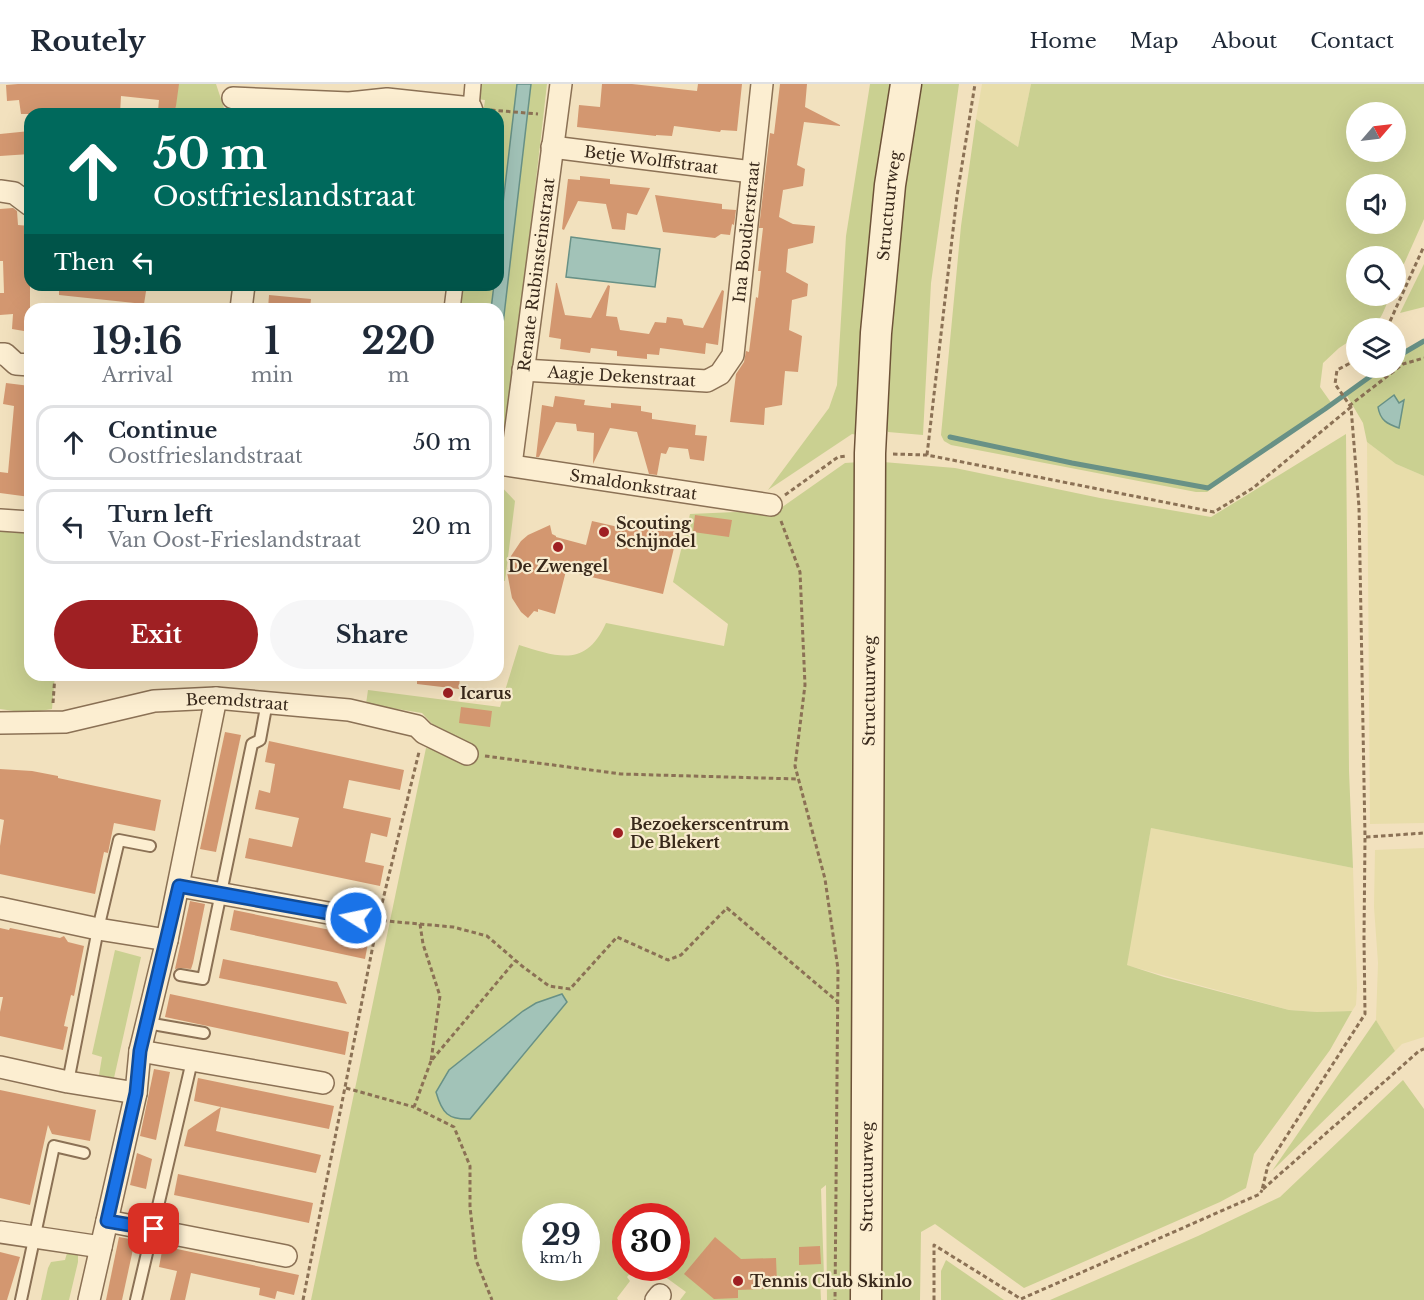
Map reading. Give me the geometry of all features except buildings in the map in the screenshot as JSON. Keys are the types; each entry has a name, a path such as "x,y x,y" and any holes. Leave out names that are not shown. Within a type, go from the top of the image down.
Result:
{"main road":[{"name":"Structuurweg","path":"866,1300 870,453 876,333 890,185 906,84"}],"street":[{"path":"472,108 473,84"},
{"name":"Renate Rubinsteinstraat","path":"504,465 523,370 561,84"},
{"name":"Ina Boudierstraat","path":"720,374 733,355 762,84"},
{"path":"232,99 349,103 387,99 451,108"},
{"name":"Betje Wolffstraat","path":"552,147 752,172"},
{"path":"0,191 14,193 24,200"},
{"path":"0,354 5,354 16,364 24,365"},
{"name":"Aagje Dekenstraat","path":"523,370 706,381 720,374"},
{"name":"Smaldonkstraat","path":"504,465 771,505"},
{"path":"0,520 24,522"},
{"path":"89,1300 136,1093 140,1051 179,886 216,698"},
{"name":"Beemdstraat","path":"0,723 65,722 154,702 216,698 349,710 417,726 424,733 467,754"},
{"path":"179,886 356,918"},
{"path":"0,908 167,940"},
{"path":"140,1051 323,1083"},
{"path":"0,1066 68,1082 136,1093"},
{"path":"107,1221 286,1256"},
{"path":"0,1232 101,1247"}],"lane":[{"path":"180,975 203,979 252,744 260,740 267,702"},
{"path":"68,1082 98,928 119,840 150,846"},
{"path":"147,1023 204,1033"},
{"path":"136,1300 192,1061"},
{"path":"21,1300 54,1146 84,1153"}],"path":[{"path":"927,455 957,196 975,84"},
{"path":"504,112 537,114"},
{"path":"1392,318 1424,246"},
{"path":"835,1300 838,969 825,879 795,766 805,685 800,572 775,508 771,505 838,457 870,453 927,455 1214,512 1252,488 1403,364 1424,358"},
{"path":"1262,1190 1268,1165 1365,1014 1365,837 1359,507 1350,406 1335,384 1337,370 1346,365"},
{"path":"51,723 54,681"},
{"path":"303,1300 378,920 424,733"},
{"path":"467,754 621,774 797,779"},
{"path":"1365,837 1424,833"},
{"path":"356,918 453,927 487,936 515,961 549,986 570,988 617,937 668,960 681,955 727,908 838,1002"},
{"path":"414,1107 431,1061 440,996 423,944 420,924"},
{"path":"431,1061 515,961"},
{"path":"934,1300 934,1245 1021,1299 1260,1194 1419,1051 1424,1049"},
{"path":"323,1083 414,1107 454,1127 470,1166 470,1207 476,1260 492,1300"}],"shaded area":[{"path":"982,84 1031,84 1018,147 976,119"},
{"path":"1367,442 1396,464 1424,476 1424,823 1370,824"},
{"path":"1151,828 1353,868 1357,988 1356,1005 1352,1011 1289,1010 1126,965"},
{"path":"1424,848 1424,1037 1402,1044 1395,1051 1376,1020 1378,963 1374,907 1375,850"}],"green space":[{"path":"176,84 216,84 224,108 176,108"},
{"path":"477,84 517,84 504,195 504,108 484,108 485,100 476,99"},
{"path":"531,84 547,84 517,346 504,434 504,316"},
{"path":"870,84 894,84 858,435 852,434 768,490 829,408 837,385 846,236"},
{"path":"915,84 959,84 931,283 923,435 888,432 885,424 885,377"},
{"path":"1031,84 1424,84 1424,219 1406,259 1406,246 1346,246 1346,306 1386,306 1380,318 1346,318 1346,343 1323,363 1320,387 1332,404 1207,492 1196,492 951,445 944,441 941,435 961,226 976,119 1018,147"},
{"path":"1424,264 1424,307 1400,313 1403,306 1406,306 1406,301"},
{"path":"456,291 493,291 492,303 453,303"},
{"path":"1424,341 1424,476 1396,464 1367,442 1363,423 1346,394 1369,378 1406,378 1406,353"},
{"path":"1346,434 1349,771 1353,868 1151,828 1127,965 1289,1010 1352,1011 1330,1050 1254,1154 1246,1188 1220,1202 1024,1288 935,1224 921,1232 920,1300 879,1300 883,462 955,468 1100,498 1211,517"},
{"path":"860,462 857,1300 827,1300 826,1185 821,1189 824,1276 820,1279 821,1300 680,1300 686,1292 671,1281 690,1281 690,1203 612,1203 612,1281 630,1281 617,1298 618,1300 311,1300 426,748 438,750 436,728 422,713 366,704 368,690 500,707 519,645 558,655 580,653 598,637 606,623 724,646 728,624 673,582 690,514 778,510 845,463"},
{"path":"504,489 515,501 504,581"},
{"path":"0,531 24,533 24,681 54,681 52,709 28,713 0,709"},
{"path":"115,950 141,957 114,1078 99,1075 102,1057 92,1054"},
{"path":"1376,1020 1395,1051 1272,1171"},
{"path":"1403,1080 1424,1109 1424,1300 1050,1300 1198,1236 1280,1197"},
{"path":"71,1251 78,1254 78,1262 69,1300 41,1300 51,1262 65,1260 67,1253"},
{"path":"946,1260 1004,1300 941,1300 941,1271"}],"water":[{"path":"517,84 531,84 504,316 504,303 492,303 493,291 504,291 504,195"},
{"path":"571,237 660,249 655,287 566,277"},
{"path":"1394,395 1399,403 1404,400 1399,428 1385,421 1378,407"},
{"path":"562,994 567,1002 470,1119 456,1118 447,1114 436,1092 449,1070 523,1011 536,1003"}],"waterway":[{"path":"1406,352 1424,341"},
{"path":"950,437 1072,463 1208,488 1368,378"}],"place":[{"name":"Scouting Schijndel","path":"604,532"},
{"name":"De Zwengel","path":"558,547"},
{"name":"Icarus","path":"448,693"},
{"name":"Bezoekerscentrum De Blekert","path":"618,833"},
{"name":"Tennis Club Skinlo","path":"738,1281"}],"route":[{"path":"154,1229 107,1221 136,1093 140,1051 179,886 356,918"}]}
